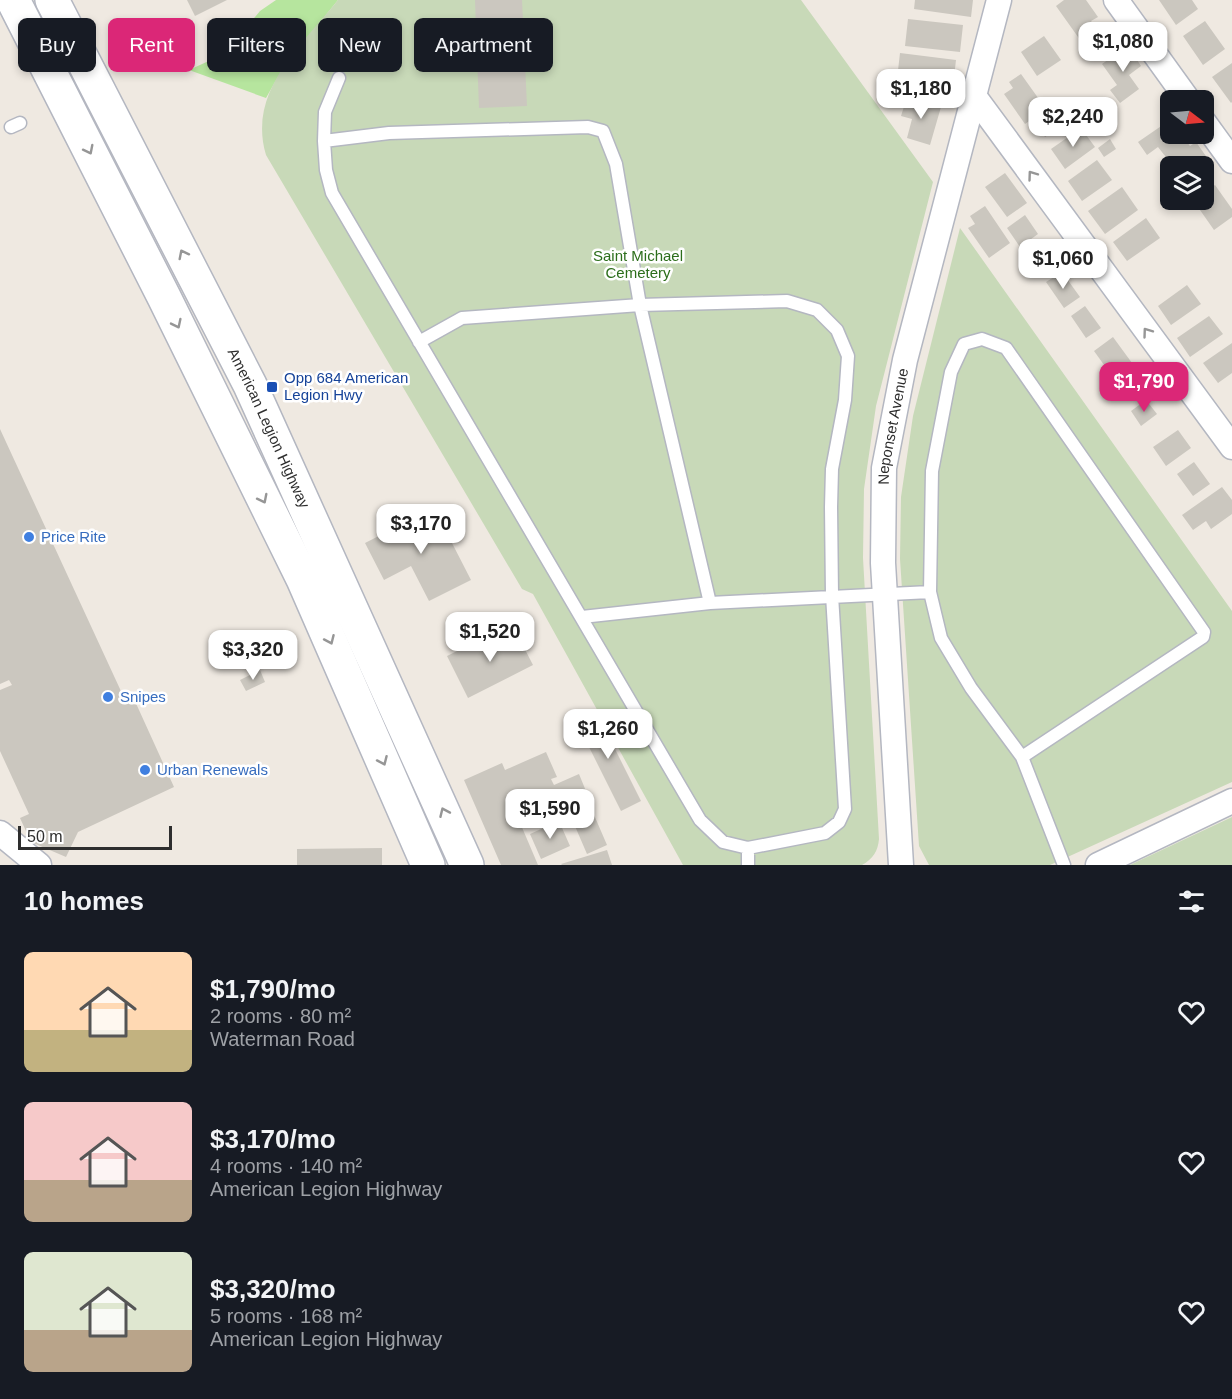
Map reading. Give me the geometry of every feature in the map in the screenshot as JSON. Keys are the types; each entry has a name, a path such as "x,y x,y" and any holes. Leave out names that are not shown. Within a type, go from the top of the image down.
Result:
{"main road":[{"path":"13,0 303,579 428,865"},
{"name":"American Legion Highway","path":"52,0 250,385 467,865"},
{"path":"63,98 95,81"}],"street":[{"name":"Neponset Avenue","path":"902,865 881,501 888,437 908,349 999,0"},
{"path":"1116,0 1181,90"},
{"path":"974,96 1232,447"},
{"path":"1214,136 1232,161"},
{"path":"1098,865 1232,801"},
{"path":"0,833 39,865"}],"lane":[{"path":"339,78 325,112 326,170 332,193 419,342 582,617 700,820 723,842 748,848 825,833 839,822 845,809 832,596 832,469 845,400 848,356 837,330 817,310 787,301 640,305 462,318 419,342"},
{"path":"324,141 400,133 588,127 603,132 616,164 640,305 710,603"},
{"path":"1022,758 1203,637 1204,632 1006,348 982,339 964,344 951,372 932,471 930,592 941,638 971,688 1022,758 1064,865"},
{"path":"582,617 710,603 930,592"},
{"path":"748,848 748,865"}],"green space":[{"path":"276,0 338,0 323,18 318,18 318,25 306,40 306,18 254,18"},
{"name":"Saint Michael Cemetery","path":"338,0 801,0 933,182 876,406 864,489 863,558 879,839 874,854 862,865 683,865 533,594 522,589 266,155 262,132 264,110 271,90 280,72 306,72 306,38 318,24 318,72 402,72 402,18 323,18"},
{"path":"207,62 207,72 281,72 266,98 194,72 195,67"},
{"path":"960,228 1232,611 1232,782 1050,865 929,865 919,846 900,559 901,497 913,416"},
{"path":"1232,817 1232,865 1130,865"}],"building":[{"path":"187,0 227,0 195,16"},
{"path":"475,0 522,0 523,18 476,18"},
{"path":"915,0 973,0 971,17 914,9"},
{"path":"1064,0 1086,0 1098,17 1091,21 1104,40 1088,51 1056,6"},
{"path":"1159,0 1192,0 1198,9 1176,25"},
{"path":"908,19 963,25 960,52 905,46"},
{"path":"1205,21 1225,49 1203,65 1183,36"},
{"path":"1044,36 1061,60 1037,76 1021,52"},
{"path":"1128,46 1141,66 1129,75 1139,89 1120,103 1110,90 1117,85 1102,64"},
{"path":"900,53 956,60 953,86 897,79"},
{"path":"1232,63 1232,102 1231,103 1212,77"},
{"path":"478,72 525,72 527,106 479,108"},
{"path":"1021,74 1046,109 1025,124 1004,94 1013,88 1009,82"},
{"path":"907,97 941,107 930,145 907,138 912,119 901,116"},
{"path":"1061,116 1064,121 1059,125 1060,127 1045,137 1039,127 1054,117 1055,120"},
{"path":"1160,127 1160,144 1188,144 1190,146 1197,144 1206,156 1165,156 1158,147 1147,155 1138,142"},
{"path":"1081,128 1095,147 1065,169 1051,149"},
{"path":"1110,139 1116,149 1104,157 1098,148"},
{"path":"1097,160 1112,180 1082,201 1068,181"},
{"path":"1005,173 1027,203 1007,217 985,187"},
{"path":"1214,186 1232,209 1232,217 1214,230 1200,210 1214,210"},
{"path":"1122,187 1138,210 1105,234 1088,211"},
{"path":"985,206 1010,243 989,258 968,228 975,224 970,216"},
{"path":"1025,215 1038,234 1020,247 1007,228"},
{"path":"1146,218 1160,238 1127,261 1113,242"},
{"path":"1062,272 1080,297 1064,308 1046,282"},
{"path":"1187,285 1201,304 1171,325 1158,306"},
{"path":"1085,306 1101,328 1086,338 1071,316"},
{"path":"1209,316 1223,334 1190,357 1177,338"},
{"path":"1113,337 1132,363 1120,372 1124,378 1117,383 1094,351"},
{"path":"1232,343 1232,373 1218,383 1203,363"},
{"path":"1146,400 1157,414 1141,426 1131,411"},
{"path":"0,429 126,702 134,699 174,787 78,832 66,857 31,842 20,818 29,814 0,751 0,690 12,685 9,680 0,684"},
{"path":"1178,430 1191,448 1166,466 1153,447"},
{"path":"1194,462 1210,484 1193,496 1177,474"},
{"path":"1222,487 1232,500 1232,514 1211,529 1206,521 1193,530 1182,515"},
{"path":"434,508 471,580 429,601 411,566 384,580 365,543"},
{"path":"515,630 533,665 468,698 447,656 471,644 474,650"},
{"path":"260,670 265,682 246,691 240,680"},
{"path":"595,709 641,801 621,811 575,719"},
{"path":"546,752 557,777 551,779 554,785 579,774 588,796 521,825 538,865 501,865 464,780 502,763 505,770"},
{"path":"588,801 607,845 587,854 568,810"},
{"path":"559,821 570,846 541,859 530,834"},
{"path":"382,848 382,865 297,865 297,849"},
{"path":"607,850 612,865 561,864"}],"place":[{"name":"Opp 684 American Legion Hwy","path":"272,387"},
{"name":"Price Rite","path":"29,537"},
{"name":"Snipes","path":"108,697"},
{"name":"Urban Renewals","path":"145,770"}]}
